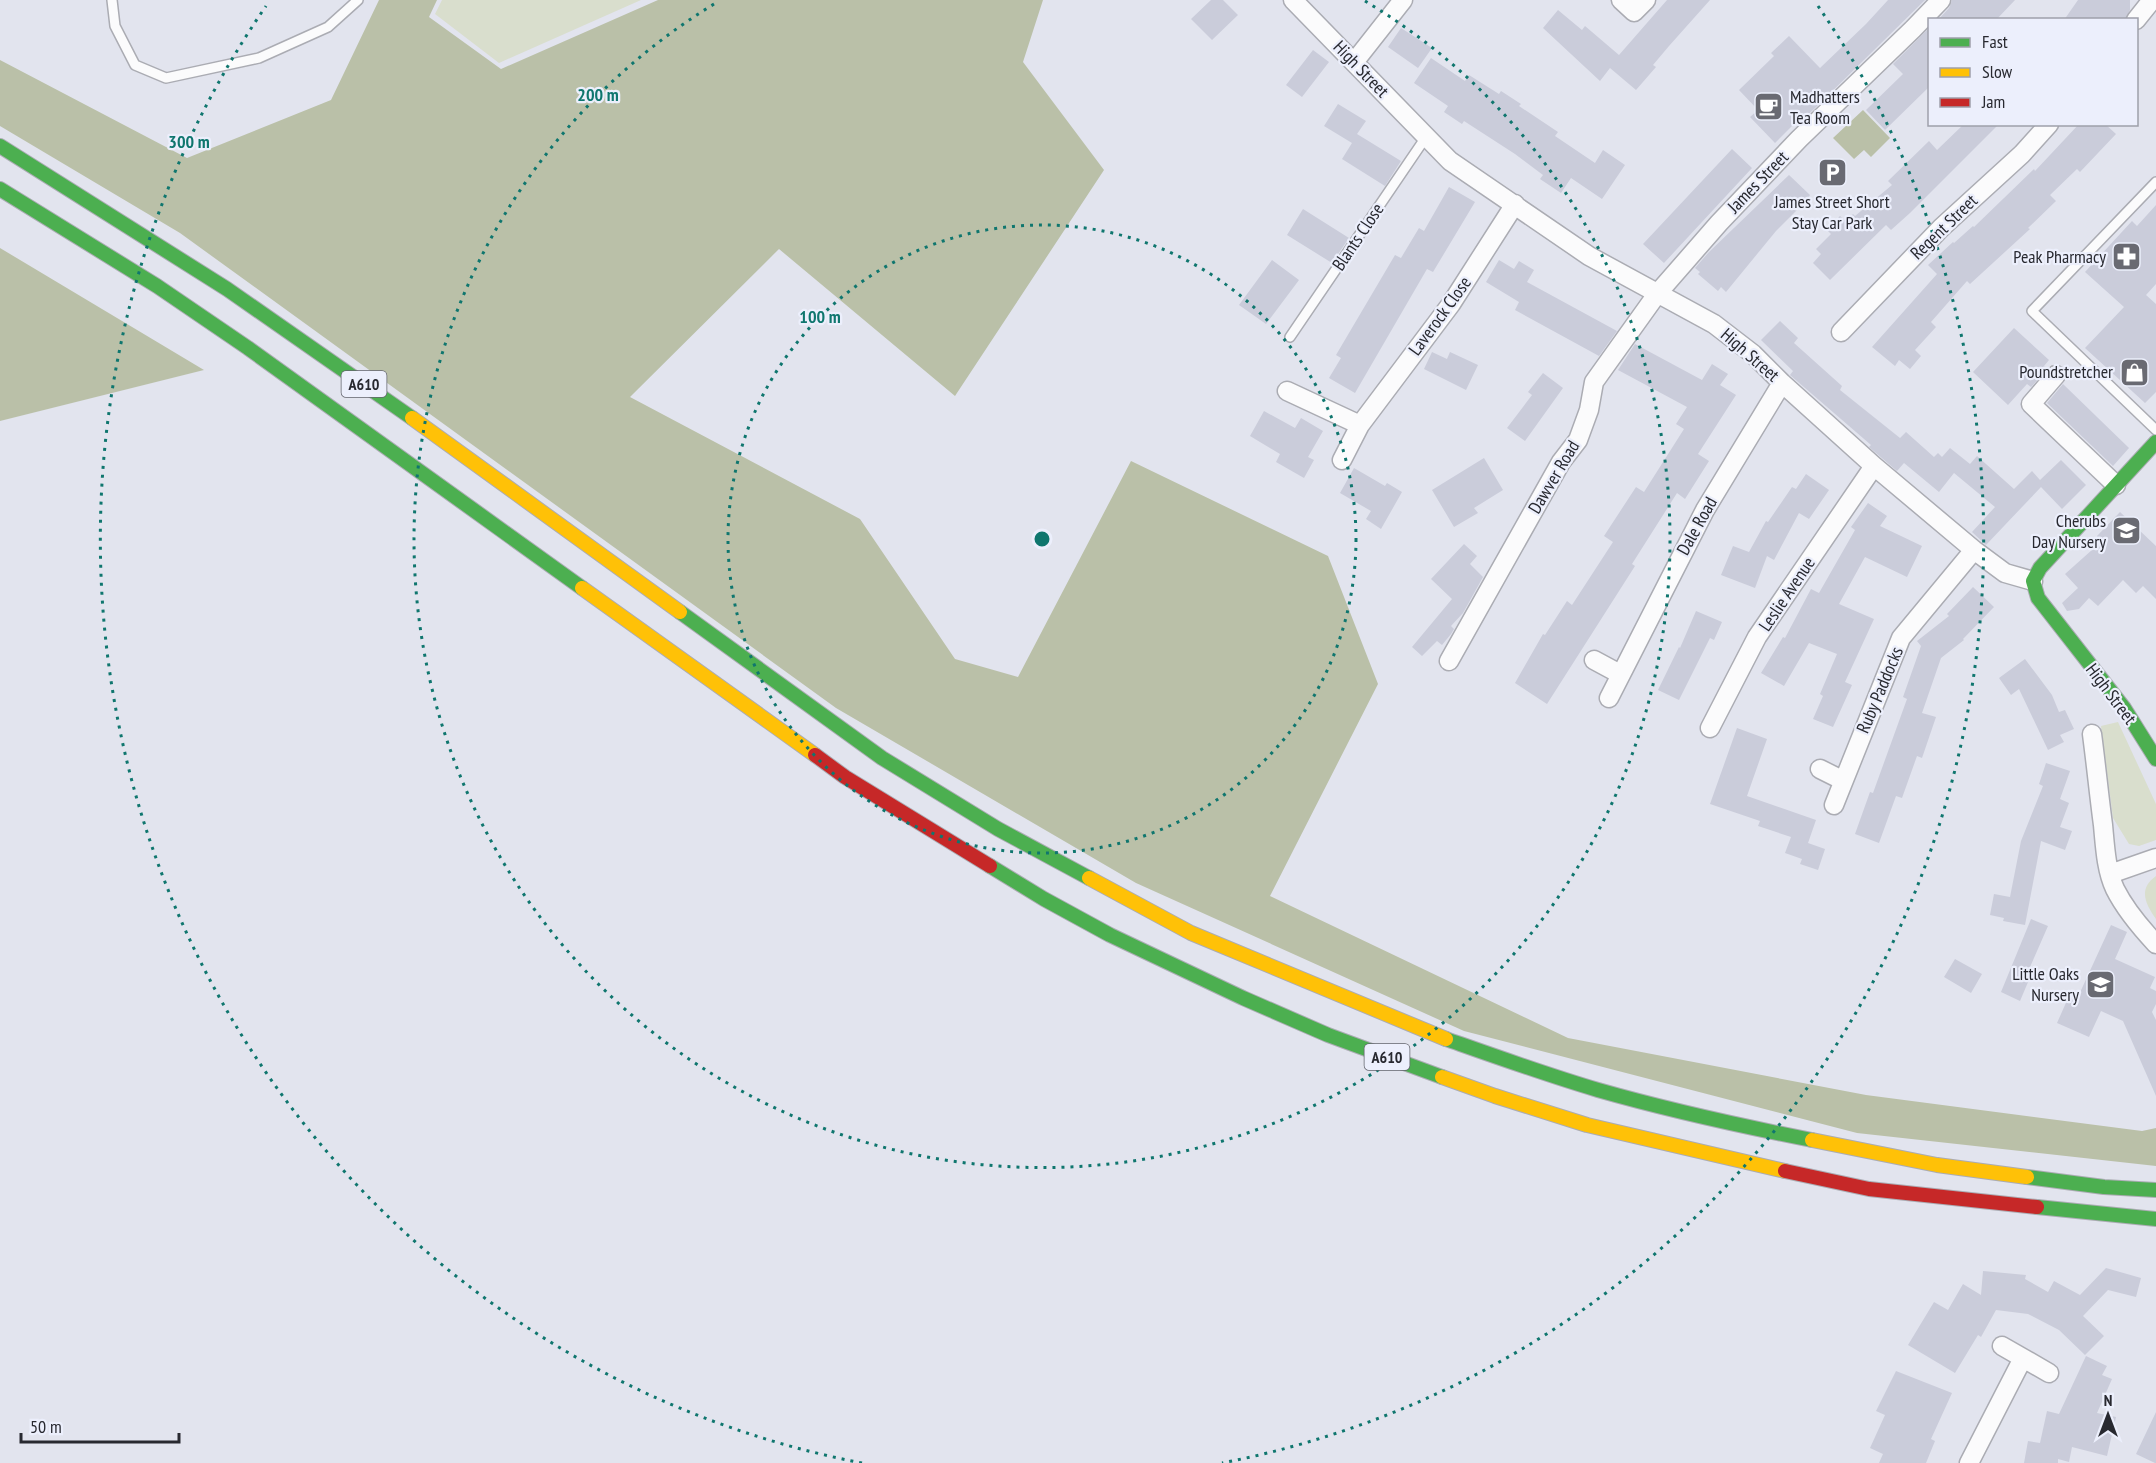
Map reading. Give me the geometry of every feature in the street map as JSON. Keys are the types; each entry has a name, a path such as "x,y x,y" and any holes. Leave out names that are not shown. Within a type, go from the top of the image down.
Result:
{"main road":[{"name":"A610","path":"0,146 217,283 322,355 882,758 998,829 1191,933 1429,1034 1599,1090 1762,1130 1937,1165 2104,1187 2156,1190"},
{"name":"A610","path":"0,189 157,286 258,355 845,777 1044,899 1110,935 1328,1035 1495,1096 1587,1125 1869,1189 2156,1219"},
{"path":"2033,581 2040,568 2156,442"},
{"name":"High Street","path":"2033,581 2038,598 2124,708 2156,759"}],"street":[{"name":"High Street","path":"1293,0 1355,61 1450,161 1589,256 1714,324 1753,354 1874,466 1974,550 2005,573 2033,581"},
{"path":"1355,61 1403,0"},
{"path":"1621,0 1634,12 1646,0"},
{"name":"James Street","path":"1657,294 1719,223 1799,139 1941,0"},
{"path":"2138,18 2152,0"},
{"name":"Regent Street","path":"1841,332 1941,228 2022,154 2047,126"},
{"name":"Laverock Close","path":"1342,460 1360,424 1451,304 1515,204"},
{"name":"Dawver Road","path":"1449,661 1561,462 1578,440 1589,410 1594,382 1657,294"},
{"path":"2056,375 2031,404 2116,485"},
{"name":"Dale Road","path":"1608,698 1705,510 1782,383"},
{"path":"1287,391 1360,424"},
{"name":"Leslie Avenue","path":"1710,728 1757,637 1874,466"},
{"name":"Ruby Paddocks","path":"1833,805 1901,638 1974,550"},
{"path":"1594,660 1620,674"},
{"path":"2092,734 2110,874 2114,888 2141,929 2156,945"},
{"path":"1820,770 1842,780"},
{"path":"2110,874 2156,858"},
{"path":"2002,1346 2049,1373"},
{"path":"1969,1463 2023,1358"}],"lane":[{"path":"113,0 115,26 135,65 166,78 259,58 328,27 358,0"},
{"name":"Blants Close","path":"1290,337 1426,137"},
{"path":"2156,182 2032,311 2156,430"}],"green space":[{"path":"379,0 437,0 429,17 501,69 658,0 1043,0 1023,62 1104,170 955,396 779,249 630,397 860,519 955,659 1018,677 1131,461 1328,556 1378,684 1270,896 1568,1038 1866,1095 2142,1131 2156,1128 2156,1166 1857,1133 1464,1031 1136,883 836,708 180,233 0,126 0,60 187,158 331,100"},
{"path":"442,0 641,0 499,63 435,14"},
{"path":"1863,110 1890,138 1871,157 1864,150 1854,159 1833,138"},
{"path":"0,248 204,370 0,421"},
{"path":"2118,722 2156,804 2156,840 2139,846 2129,844 2113,818 2101,726"},
{"path":"2156,876 2156,919 2146,902 2145,891 2150,881"}],"building":[{"path":"1211,0 1223,0 1238,15 1212,40 1191,19"},
{"path":"1667,0 1710,0 1653,65 1656,67 1636,90 1610,68 1600,81 1543,28 1558,10 1582,30 1585,26 1619,55"},
{"path":"1888,0 1925,0 1812,111 1798,124 1796,122 1775,143 1750,117 1758,110 1739,90 1774,56 1771,53 1789,36 1820,68"},
{"path":"1952,0 2015,0 1998,18 1940,18 1949,8"},
{"path":"2078,0 2130,0 2130,10 2126,18 2065,18"},
{"path":"1401,28 1432,48 1418,68 1388,47"},
{"path":"1928,29 1928,88 1885,130 1866,110 1903,74 1893,64"},
{"path":"1313,50 1329,62 1302,97 1286,85"},
{"path":"1431,58 1465,81 1469,75 1499,94 1501,91 1558,132 1555,136 1595,163 1603,150 1625,165 1602,199 1571,178 1561,193 1540,179 1543,175 1515,154 1464,121 1462,124 1444,112 1448,106 1414,83"},
{"path":"1338,104 1366,121 1357,134 1401,161 1385,186 1342,159 1352,143 1324,126"},
{"path":"1962,126 1997,126 1910,213 1891,230 1886,225 1830,280 1813,263 1821,254 1816,249 1831,234 1826,229 1840,216 1846,221 1853,214 1855,216 1892,185 1888,181 1929,141 1937,150"},
{"path":"2077,126 2107,126 2116,134 2080,172 2077,169 2050,195 2056,201 2028,228 2030,229 1970,284 1967,281 1931,322 1936,327 1915,350 1921,356 1910,369 1899,360 1895,366 1872,347 1937,274 1928,265 1953,242 1974,227 2034,169 2035,171"},
{"path":"1732,149 1752,168 1664,263 1643,244"},
{"path":"1789,175 1810,195 1807,200 1776,231 1726,292 1721,287 1718,291 1698,274 1700,272 1695,268"},
{"path":"1449,187 1475,202 1433,272 1427,269 1355,393 1329,378 1341,358 1336,355 1395,255 1401,258 1419,228 1424,231"},
{"path":"2156,205 2156,284 2146,295 2156,304 2156,392 2145,403 2085,348 2124,307 2085,272 2132,221 2137,226"},
{"path":"1303,209 1349,238 1332,263 1287,235"},
{"path":"1272,260 1299,280 1266,324 1239,305"},
{"path":"1499,260 1514,269 1519,261 1534,270 1527,282 1617,331 1599,356 1515,310 1519,302 1486,282"},
{"path":"1780,321 1798,338 1794,343 1842,386 1840,390 1900,438 1906,432 1934,457 1938,453 1942,457 1950,448 1970,464 1977,456 2014,489 2032,471 2040,480 2061,460 2086,485 2062,509 2041,487 1986,545 1972,532 1995,507 1954,473 1939,492 1904,463 1897,471 1869,447 1871,445 1790,375 1793,371 1761,340"},
{"path":"2014,328 2049,360 2044,366 2047,369 2031,387 2027,384 2008,405 1973,372"},
{"path":"1635,344 1702,380 1712,364 1728,374 1720,385 1736,395 1698,454 1709,461 1685,499 1677,493 1632,564 1635,566 1547,704 1515,683 1543,634 1545,635 1567,601 1572,605 1613,542 1604,536 1636,487 1644,492 1684,429 1676,424 1687,407 1618,370"},
{"path":"1432,352 1447,359 1450,352 1478,365 1466,390 1424,369"},
{"path":"1543,373 1563,388 1525,441 1507,428 1532,395 1528,392"},
{"path":"2063,384 2129,448 2113,466 2047,403"},
{"path":"1264,411 1295,428 1301,418 1323,431 1308,457 1314,460 1304,478 1276,462 1280,454 1250,436"},
{"path":"1484,458 1503,490 1474,508 1478,513 1454,527 1432,490"},
{"path":"1354,468 1385,486 1387,483 1402,492 1381,529 1366,519 1371,511 1340,493"},
{"path":"1806,474 1829,490 1809,519 1799,513 1774,560 1767,556 1755,588 1721,575 1733,546 1749,552 1766,521 1768,522 1792,487 1796,489"},
{"path":"1868,503 1887,516 1880,526 1922,546 1907,577 1865,557 1839,604 1874,619 1845,682 1852,685 1833,727 1813,719 1823,696 1820,694 1837,654 1809,643 1784,686 1761,673 1783,637 1785,638 1811,589 1819,593 1855,530 1851,527"},
{"path":"2120,512 2156,546 2156,599 2143,586 2136,593 2123,580 2098,606 2089,598 2079,609 2067,611 2062,603 2078,588 2065,574 2102,541 2097,536"},
{"path":"1464,544 1477,556 1470,564 1483,577 1463,613 1451,626 1454,629 1451,634 1442,645 1437,641 1422,656 1412,647 1452,599 1431,579"},
{"path":"1973,587 1994,607 1964,640 1941,658 1922,713 1936,717 1922,758 1917,756 1902,798 1896,796 1879,843 1855,834 1870,792 1873,793 1907,699 1903,697 1921,646 1917,641 1949,616 1947,614"},
{"path":"1696,611 1722,622 1714,640 1710,638 1679,700 1658,690"},
{"path":"2025,659 2052,695 2059,712 2065,710 2074,729 2060,735 2064,742 2048,750 2019,689 2011,695 1999,678"},
{"path":"1737,728 1767,739 1747,796 1816,820 1808,843 1825,849 1818,870 1800,864 1802,859 1785,853 1791,837 1758,826 1760,821 1710,804"},
{"path":"2046,763 2070,771 2060,799 2069,803 2060,827 2072,831 2065,850 2041,841 2025,925 2003,921 2004,918 1990,915 1994,894 2010,897 2021,841 2043,786 2039,784"},
{"path":"2031,919 2048,926 2030,967 2034,968 2020,1001 2001,992"},
{"name":"Little Oaks Nursery","path":"2111,925 2127,932 2115,959 2155,977 2150,988 2156,991 2156,1004 2152,1012 2156,1020 2156,1096 2123,1021 2101,1011 2089,1037 2057,1023 2069,996 2077,999"},
{"path":"1955,959 1982,974 1971,993 1944,977"},
{"path":"2106,1268 2141,1278 2136,1297 2108,1290 2083,1316 2104,1336 2085,1355 2059,1330 2028,1314 1996,1310 1981,1337 1978,1335 1955,1373 1908,1345 1934,1302 1948,1310 1963,1284 1981,1295 1983,1271 2026,1275 2025,1279 2048,1292 2054,1281 2080,1295"},
{"path":"2086,1356 2107,1366 2102,1375 2112,1379 2097,1413 2116,1417 2107,1456 2072,1447 2069,1462 2058,1459 2058,1463 2024,1463 2028,1441 2040,1443 2047,1411 2059,1414"},
{"path":"1896,1371 1952,1393 1931,1439 1935,1441 1926,1463 1879,1463 1883,1454 1870,1448 1885,1415 1876,1411"},
{"path":"2156,1412 2156,1463 2155,1463 2136,1454"}],"traffic: fast":[{"path":"0,146 227,289 412,418"},
{"path":"0,189 157,286 248,348 582,588"},
{"path":"2156,442 2040,568 2033,581 2038,598 2124,708 2156,759"},
{"path":"680,612 882,758 998,829 1089,878"},
{"path":"990,866 1110,935 1243,998 1328,1035 1442,1077"},
{"path":"1446,1039 1598,1090 1705,1117 1812,1140"},
{"path":"2027,1177 2104,1187 2156,1190"},
{"path":"2037,1207 2156,1219"}],"traffic: slow":[{"path":"412,418 680,612"},
{"path":"582,588 815,755"},
{"path":"1089,878 1191,933 1446,1039"},
{"path":"1442,1077 1587,1125 1785,1171"},
{"path":"1812,1140 1937,1165 2027,1177"}],"traffic: jam":[{"path":"815,755 845,777 990,866"},
{"path":"1785,1171 1869,1189 2037,1207"}],"place":[{"name":"Madhatters Tea Room","path":"1769,107"},
{"name":"James Street Short Stay Car Park","path":"1832,173"},
{"name":"Peak Pharmacy","path":"2127,257"},
{"name":"Poundstretcher","path":"2134,372"},
{"name":"Cherubs Day Nursery","path":"2127,531"},
{"name":"Little Oaks Nursery","path":"2100,984"}]}
